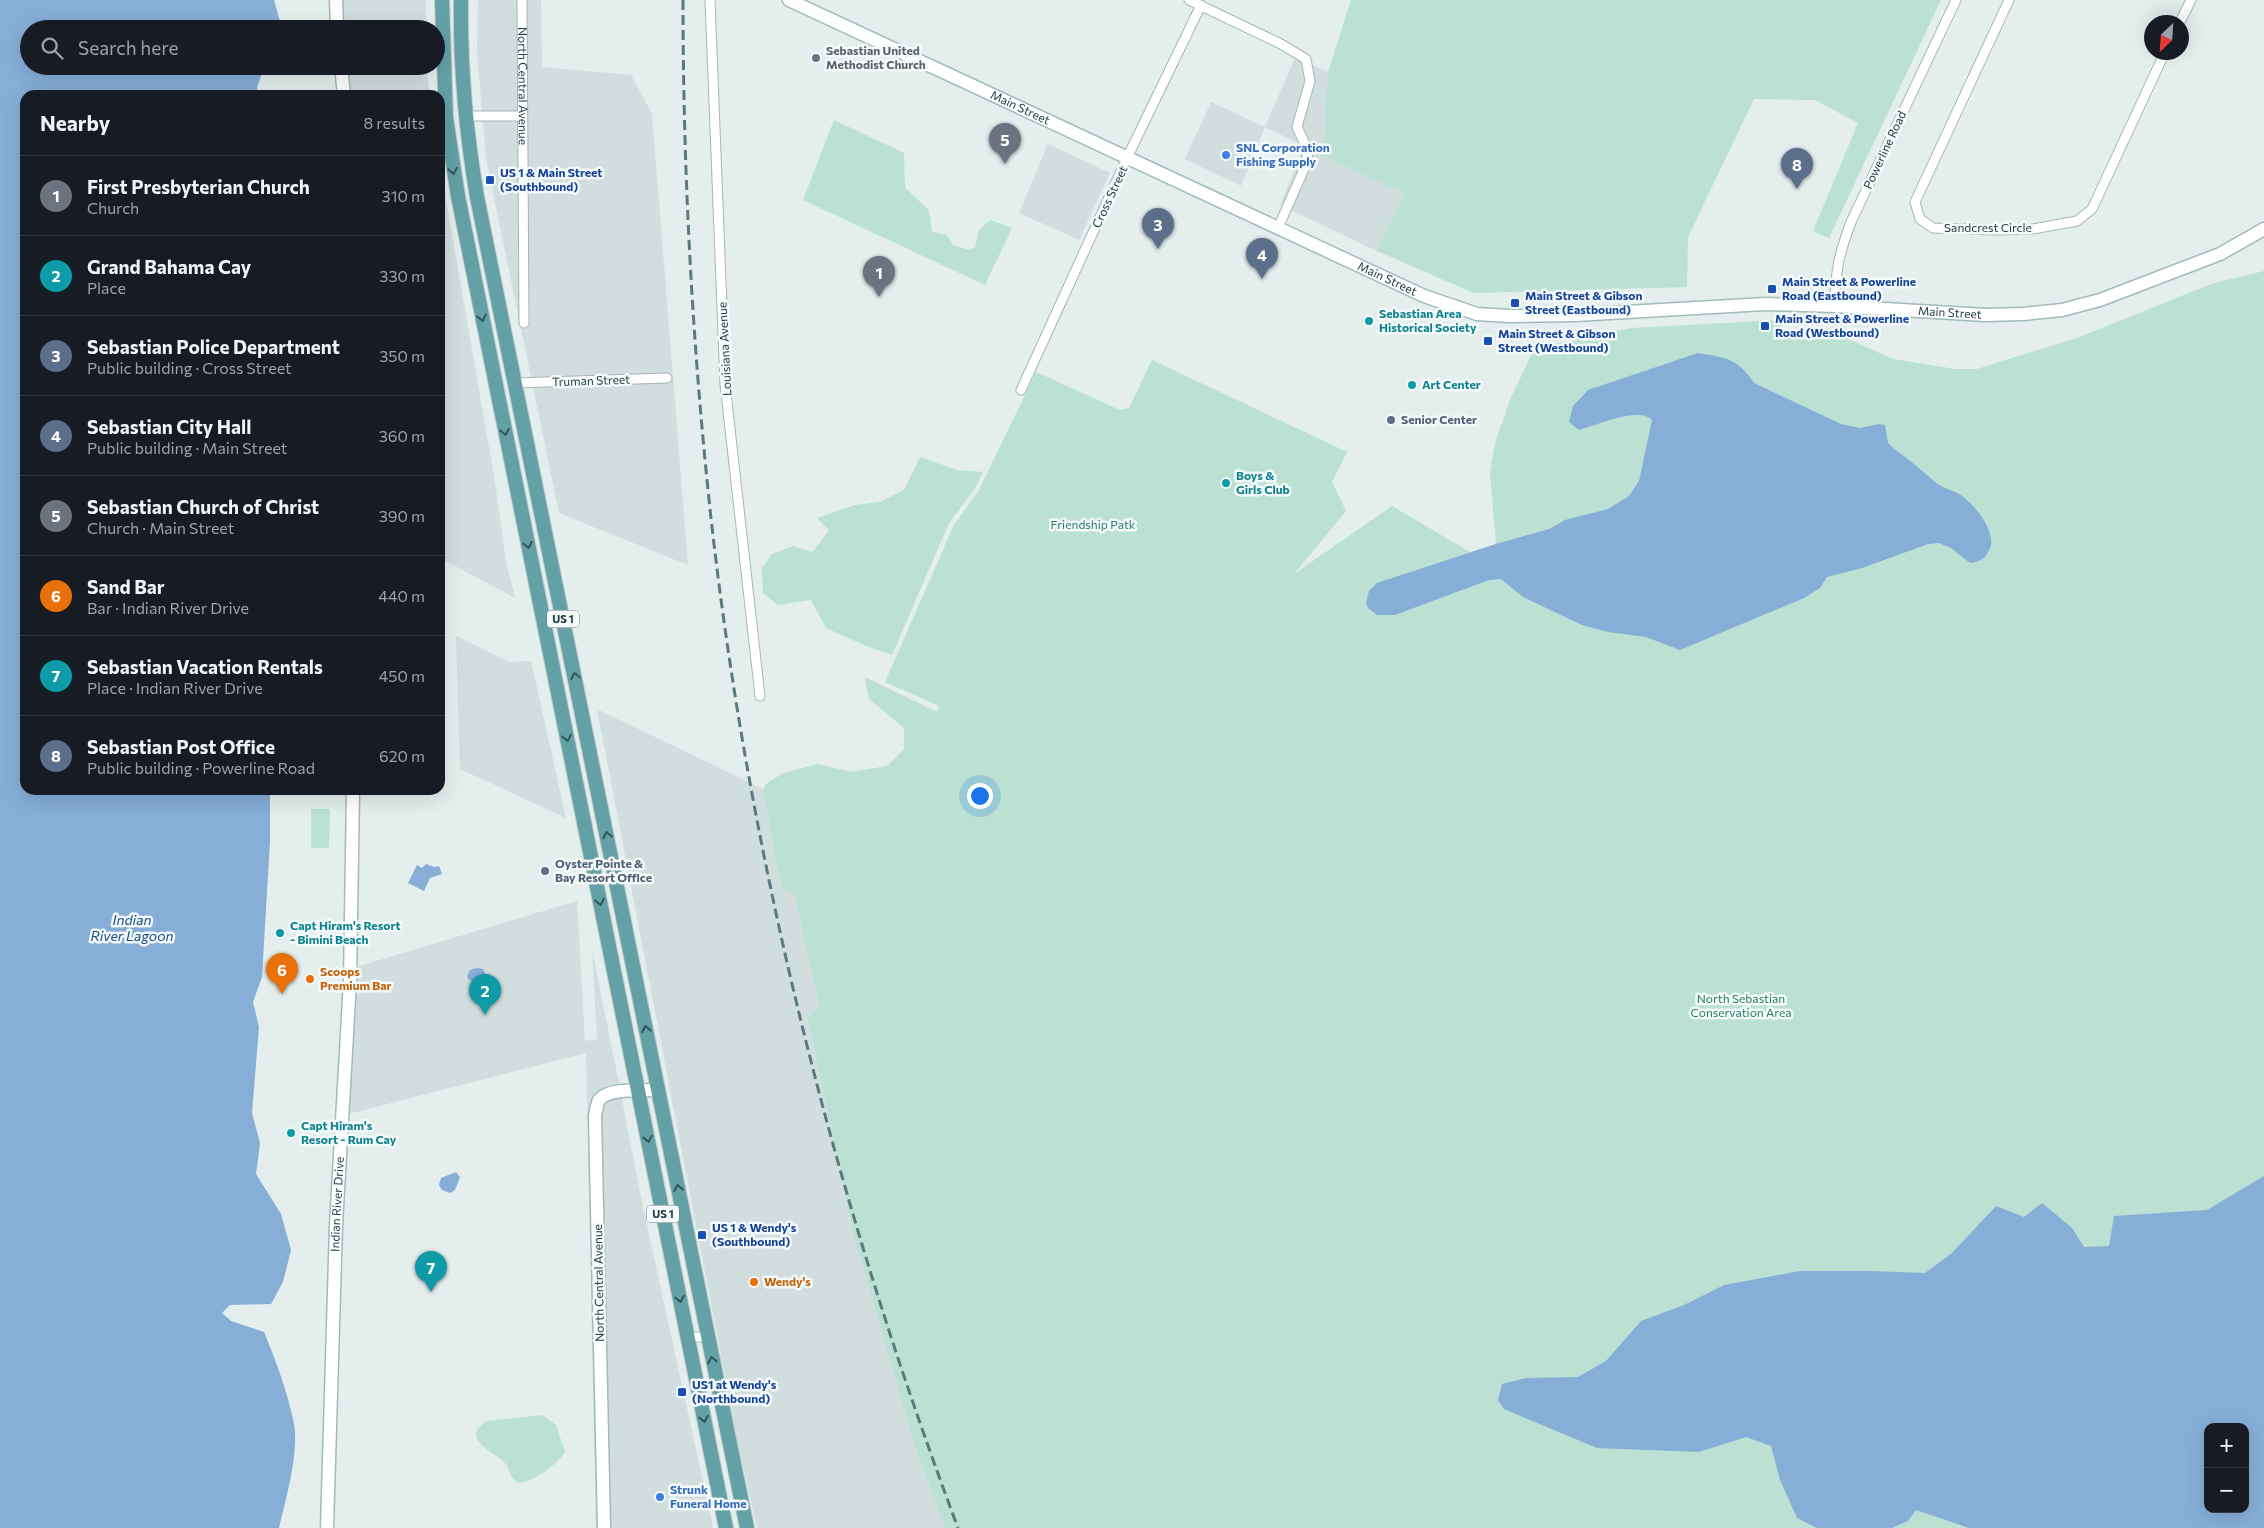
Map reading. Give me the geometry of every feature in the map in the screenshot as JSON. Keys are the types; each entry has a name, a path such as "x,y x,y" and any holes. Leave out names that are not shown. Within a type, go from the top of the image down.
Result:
{"main road":[{"name":"US 1","path":"442,0 442,20"},
{"name":"US 1","path":"461,0 461,69 465,116 477,197 747,1528"},
{"name":"US 1","path":"443,75 443,90"},
{"name":"US 1","path":"445,128 726,1528"},
{"path":"489,350 499,367 515,383"},
{"path":"498,394 509,401 523,423"}],"street":[{"path":"336,0 337,20"},
{"name":"North Central Avenue","path":"522,0 524,323"},
{"name":"Louisiana Avenue","path":"710,0 725,384 760,696"},
{"name":"Main Street","path":"789,0 1424,296 1477,314 1509,316 1575,315 1765,304 1835,306 1984,315 2062,310 2100,300 2166,276 2220,254 2264,229"},
{"path":"1189,0 1281,44 1306,59 1310,80 1297,127 1305,144 1308,160 1278,228"},
{"name":"Powerline Road","path":"1835,306 1835,276 1840,250 1851,222 1956,0"},
{"name":"Sandcrest Circle","path":"2008,0 1915,202 1920,219 1933,228 2033,229 2077,221 2092,209 2161,60"},
{"path":"2184,15 2191,0"},
{"name":"Cross Street","path":"1021,390 1201,5"},
{"path":"342,75 343,90"},
{"path":"465,116 522,116"},
{"name":"Truman Street","path":"515,383 667,378"},
{"name":"Indian River Drive","path":"328,1528 336,1225 350,981 353,795"},
{"name":"North Central Avenue","path":"604,1528 595,1116 598,1102 606,1094 622,1091 658,1090"},
{"path":"687,1336 707,1337"}],"shaded area":[{"path":"343,0 426,0 426,20 342,20 341,7"},
{"path":"478,0 541,0 542,67 631,75 652,114 688,565 559,513 486,159 477,51"},
{"path":"1295,58 1328,72 1323,156 1404,193 1377,251 1280,205 1304,146 1265,127"},
{"path":"348,75 427,75 429,90 349,90"},
{"path":"1211,102 1265,127 1241,186 1185,159"},
{"path":"1048,144 1110,173 1079,240 1019,213"},
{"path":"445,194 495,482 506,561 515,598 445,561"},
{"path":"456,636 509,662 531,661 566,818 460,769"},
{"path":"597,709 763,789 781,887 799,898 916,1449 945,1528 757,1528 738,1444"},
{"path":"577,901 585,1041 597,1039 592,950 619,1083 607,1085 599,1090 599,1528 596,1528 586,1053 348,1114 356,967"},
{"path":"621,1095 642,1202 713,1528 610,1528 601,1116 603,1105 609,1099"}],"green space":[{"path":"1351,0 1941,0 1829,238 1813,231 1858,123 1815,100 1754,99 1688,237 1687,287 1474,293 1377,251 1404,193 1323,156 1328,72"},
{"path":"834,120 904,153 905,188 929,210 932,232 947,235 953,245 969,250 975,247 979,230 990,220 1012,228 985,285 803,200"},
{"name":"North Sebastian Conservation Area","path":"2264,271 2264,1528 945,1528 916,1449 853,1232 808,1017 820,1008 795,896 781,887 763,789 766,784 783,773 818,764 851,772 887,766 904,749 904,728 869,699 865,677 937,712 939,706 885,682 954,525 979,490 1036,372 1120,410 1129,408 1152,360 1347,452 1332,482 1346,511 1294,574 1392,506 1470,552 1496,544 1490,473 1495,443 1510,400 1533,351 1541,350 1544,346 1631,328 1779,320 1781,323 1780,339 1846,338 1893,359 1955,369 1977,369 2077,338 2211,284"},
{"path":"920,457 957,470 983,472 975,488 949,523 892,655 866,646 826,628 811,600 778,605 763,593 762,568 772,554 793,546 813,552 829,530 817,518 855,505 880,502 904,490"},
{"path":"311,809 330,809 329,848 311,848"},
{"path":"542,1415 556,1425 565,1452 545,1472 519,1483 512,1477 504,1462 481,1444 477,1439 476,1433 479,1427 487,1421"}],"water":[{"name":"Indian River Lagoon","path":"0,0 274,0 280,20 20,20 20,75 262,75 257,90 20,90 20,795 270,795 270,841 262,977 253,1002 259,1027 252,1113 260,1143 256,1174 281,1214 291,1250 283,1282 271,1304 230,1305 222,1313 231,1321 264,1332 277,1366 294,1424 295,1448 291,1476 279,1528 0,1528"},
{"path":"1698,353 1730,360 1743,369 1754,383 1841,424 1860,428 1879,424 1885,425 1888,443 1893,448 1938,484 1965,498 1977,510 1990,534 1990,548 1986,555 1983,559 1970,563 1951,548 1939,543 1928,544 1862,568 1827,577 1820,588 1804,598 1680,650 1646,637 1608,632 1582,625 1523,597 1501,579 1489,580 1395,615 1377,615 1368,608 1366,603 1369,591 1377,583 1496,544 1549,529 1565,520 1608,509 1629,496 1639,481 1652,420 1646,416 1627,416 1579,430 1569,422 1573,406 1588,390"},
{"path":"426,864 434,867 439,866 442,874 430,878 424,891 408,883 417,865 422,868"},
{"path":"483,969 486,975 484,978 478,977 474,981 469,980 467,976 470,970"},
{"path":"456,1172 460,1177 455,1190 450,1193 442,1190 439,1185 441,1178"},
{"path":"2264,1176 2264,1528 1969,1528 1916,1510 1908,1521 1892,1528 1817,1528 1797,1518 1780,1480 1771,1446 1746,1437 1699,1452 1597,1448 1504,1409 1498,1400 1502,1384 1526,1378 1578,1377 1606,1361 1641,1321 1684,1305 1724,1285 1800,1271 1925,1273 1952,1253 1996,1206 2024,1217 2042,1203 2072,1228 2084,1247 2109,1246 2114,1216 2207,1210"}],"railway":[{"path":"683,0 687,191 698,382 710,509 747,769 773,898 802,1026 835,1153 873,1279 914,1404 958,1528"}],"place":[{"name":"Sebastian United Methodist Church","path":"816,58"},
{"name":"SNL Corporation Fishing Supply","path":"1226,155"},
{"name":"Sebastian Church of Christ","path":"1005,164"},
{"name":"US 1 & Main Street (Southbound)","path":"490,180"},
{"name":"Sebastian Post Office","path":"1797,189"},
{"name":"Sebastian Police Department","path":"1158,249"},
{"name":"Sebastian City Hall","path":"1262,279"},
{"name":"Main Street & Powerline Road (Eastbound)","path":"1772,289"},
{"name":"First Presbyterian Church","path":"879,297"},
{"name":"Main Street & Gibson Street (Eastbound)","path":"1515,303"},
{"name":"Sebastian Area Historical Society","path":"1369,321"},
{"name":"Main Street & Powerline Road (Westbound)","path":"1765,326"},
{"name":"Main Street & Gibson Street (Westbound)","path":"1488,341"},
{"name":"Art Center","path":"1412,385"},
{"name":"Senior Center","path":"1391,420"},
{"name":"Boys & Girls Club","path":"1226,483"},
{"name":"Oyster Pointe & Bay Resort Office","path":"545,871"},
{"name":"Capt Hiram's Resort - Bimini Beach","path":"280,933"},
{"name":"Scoops Premium Bar","path":"310,979"},
{"name":"Sand Bar","path":"282,994"},
{"name":"Grand Bahama Cay","path":"485,1015"},
{"name":"Capt Hiram's Resort - Rum Cay","path":"291,1133"},
{"name":"US 1 & Wendy's (Southbound)","path":"702,1235"},
{"name":"Wendy's","path":"754,1282"},
{"name":"Sebastian Vacation Rentals","path":"431,1292"},
{"name":"US1 at Wendy's (Northbound)","path":"682,1392"},
{"name":"Strunk Funeral Home","path":"660,1497"}],"park label":[{"name":"Friendship Patk","path":"1093,525"}]}
